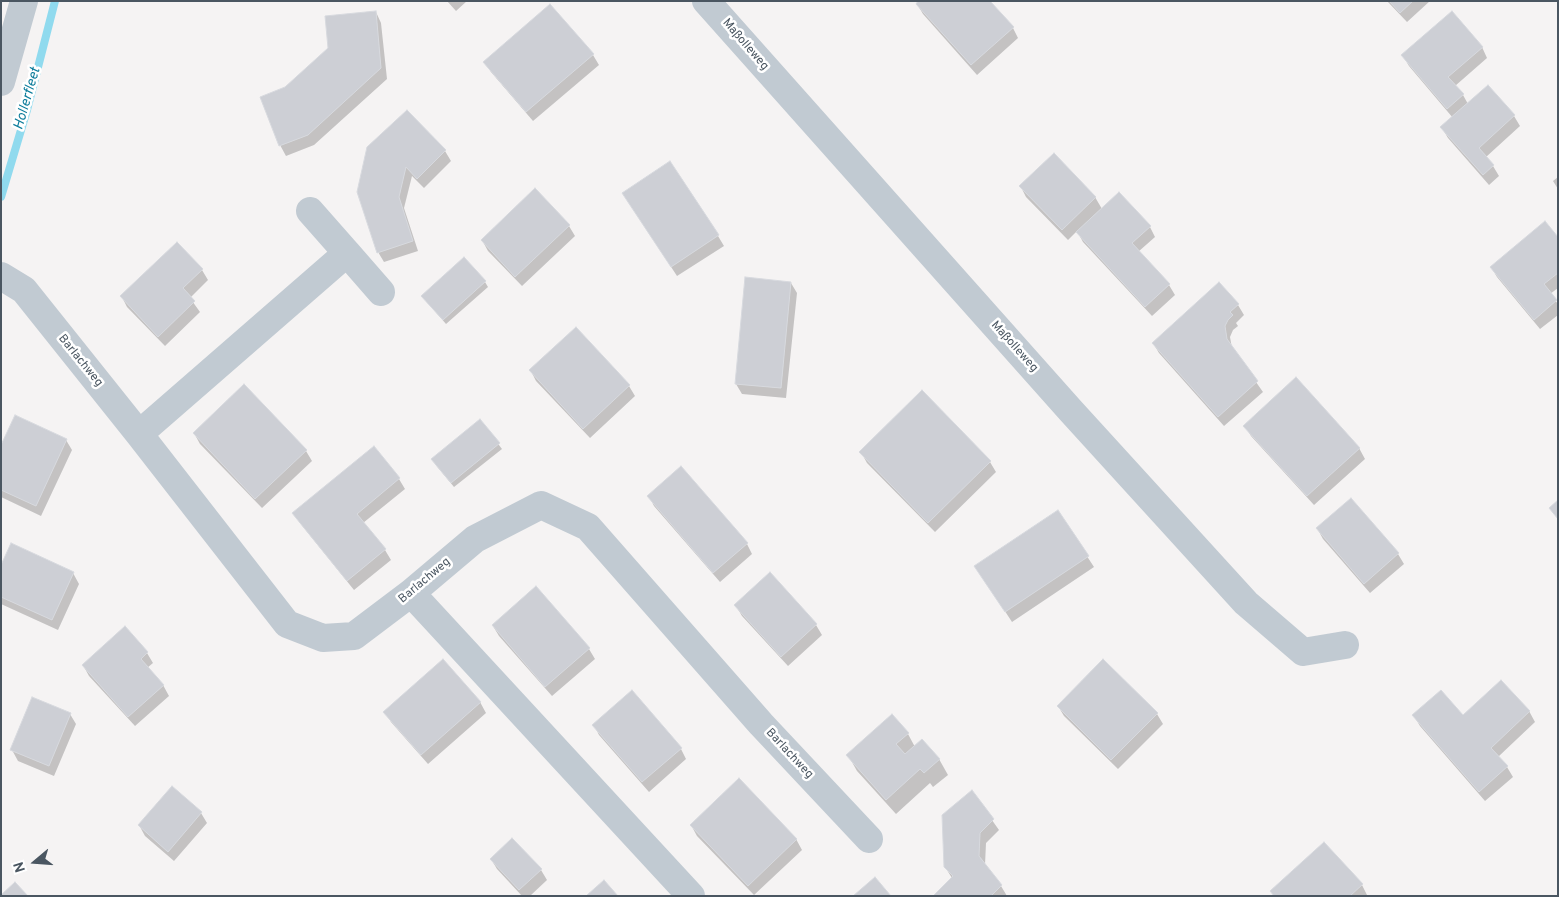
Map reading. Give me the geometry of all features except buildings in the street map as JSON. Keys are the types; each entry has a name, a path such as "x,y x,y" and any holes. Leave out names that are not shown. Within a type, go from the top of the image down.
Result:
{"street":[{"path":"1,82 24,1"},
{"name":"Maßolleweg","path":"706,1 1051,389 1246,603 1303,652 1345,645"},
{"path":"310,211 381,292"},
{"path":"138,434 347,253"},
{"name":"Barlachweg","path":"1,276 24,290 286,624 324,638 354,636 412,593 475,539 541,505 588,526 761,724 869,839"},
{"path":"412,593 691,896"}],"waterway":[{"name":"Hollerfleet","path":"1,197 27,110 55,1"}]}
